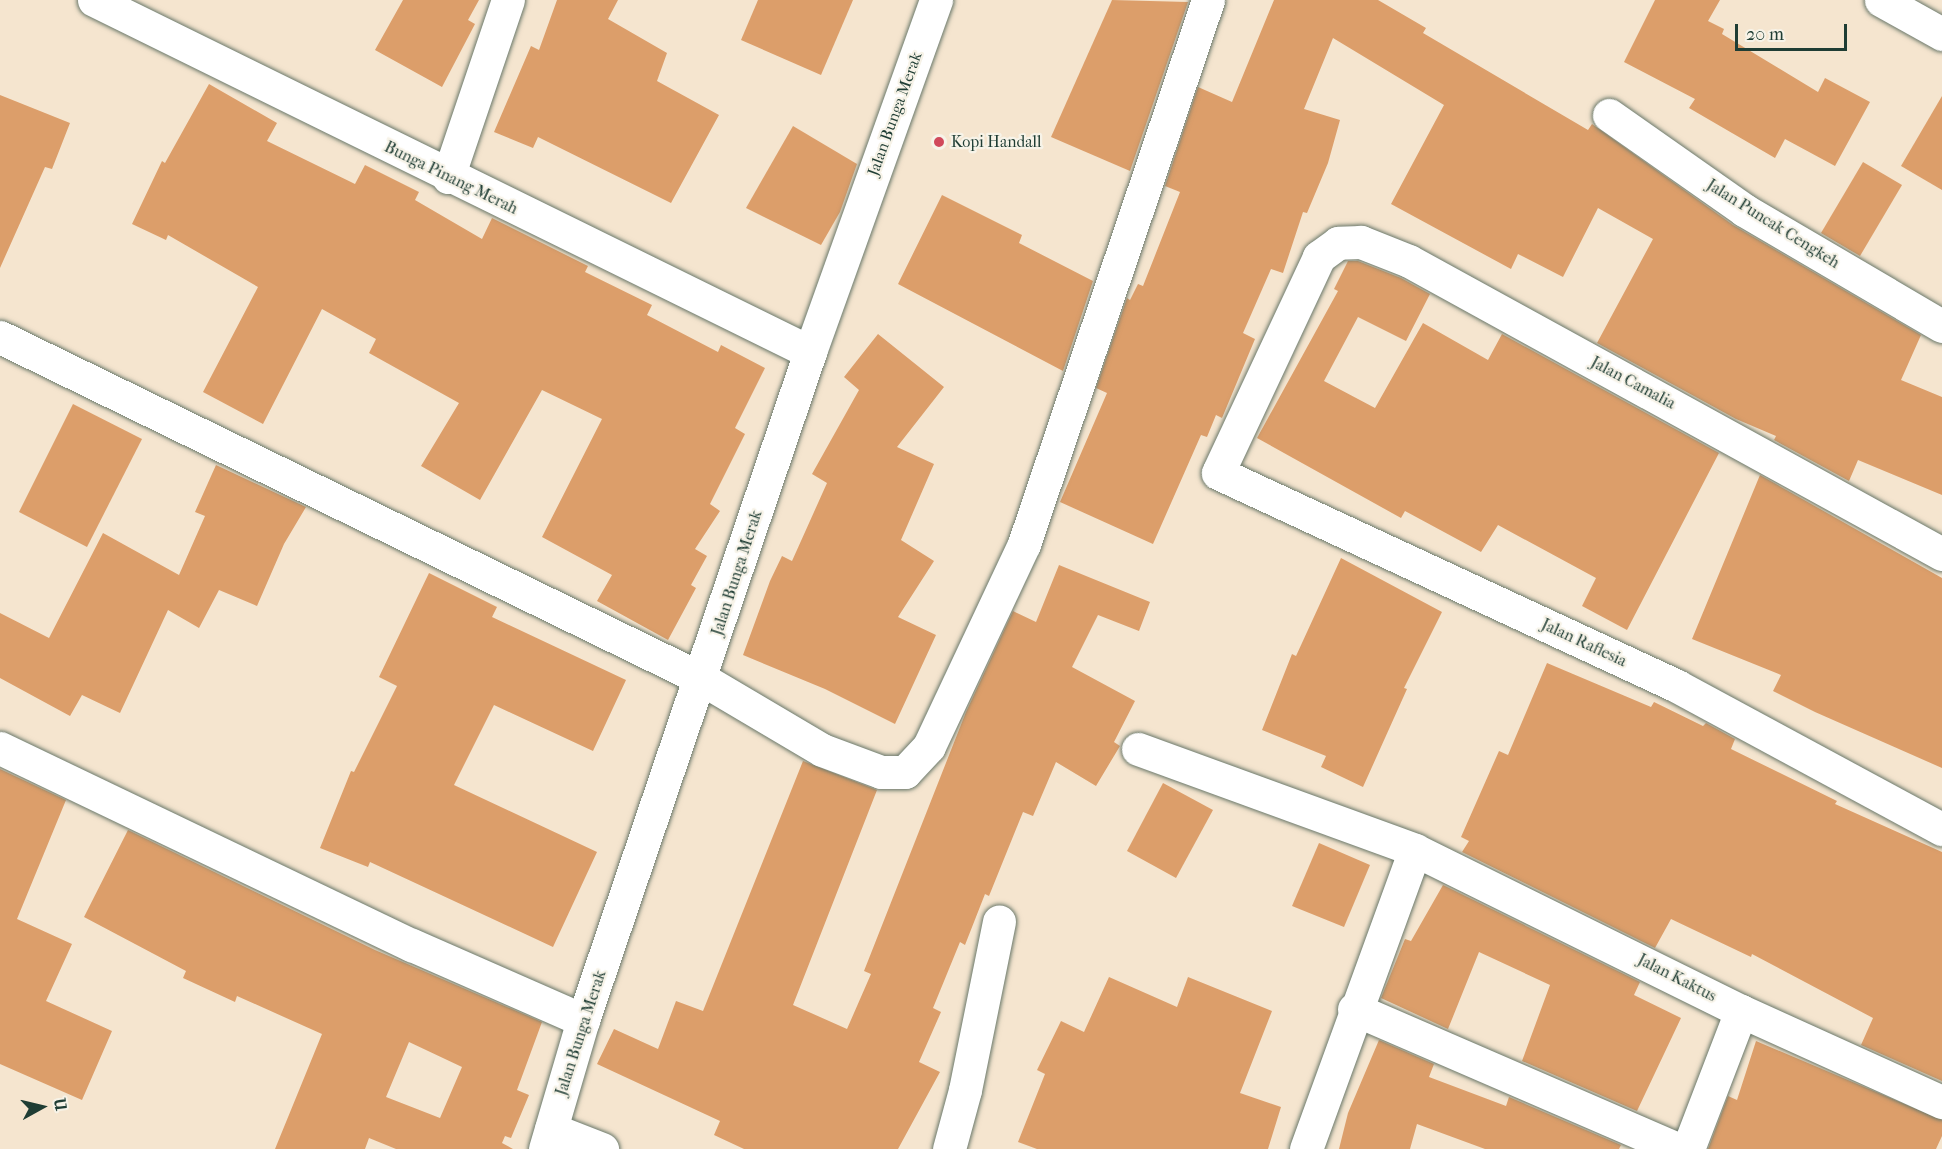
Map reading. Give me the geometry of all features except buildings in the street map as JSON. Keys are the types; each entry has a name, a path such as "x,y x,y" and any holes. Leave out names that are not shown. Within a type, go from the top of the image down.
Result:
{"street":[{"name":"Bunga Pinang Merah","path":"94,0 133,9 448,177 810,352"},
{"path":"448,177 508,0"},
{"name":"Jalan Bunga Merak","path":"548,1139 583,1020 702,679 810,352 936,0"},
{"path":"0,337 702,679 822,750 881,771 905,772 929,746 1024,544 1208,0"},
{"path":"1881,0 1942,34"},
{"name":"Jalan Puncak Cengkeh","path":"1609,115 1744,210 1942,326"},
{"name":"Jalan Camalia","path":"1218,473 1319,257 1338,243 1361,242 1409,261 1942,554"},
{"name":"Jalan Raflesia","path":"1218,473 1677,686 1942,829"},
{"path":"0,748 401,940 583,1020"},
{"name":"Jalan Kaktus","path":"1137,749 1415,850 1741,1011 1942,1102"},
{"path":"1306,1149 1354,1009 1415,850"},
{"path":"949,1149 965,1090 999,921"},
{"path":"1354,1009 1677,1149"},
{"path":"1688,1149 1741,1011"},
{"path":"548,1139 602,1149"}],"place":[{"name":"Kopi Handall","path":"939,142"}]}
